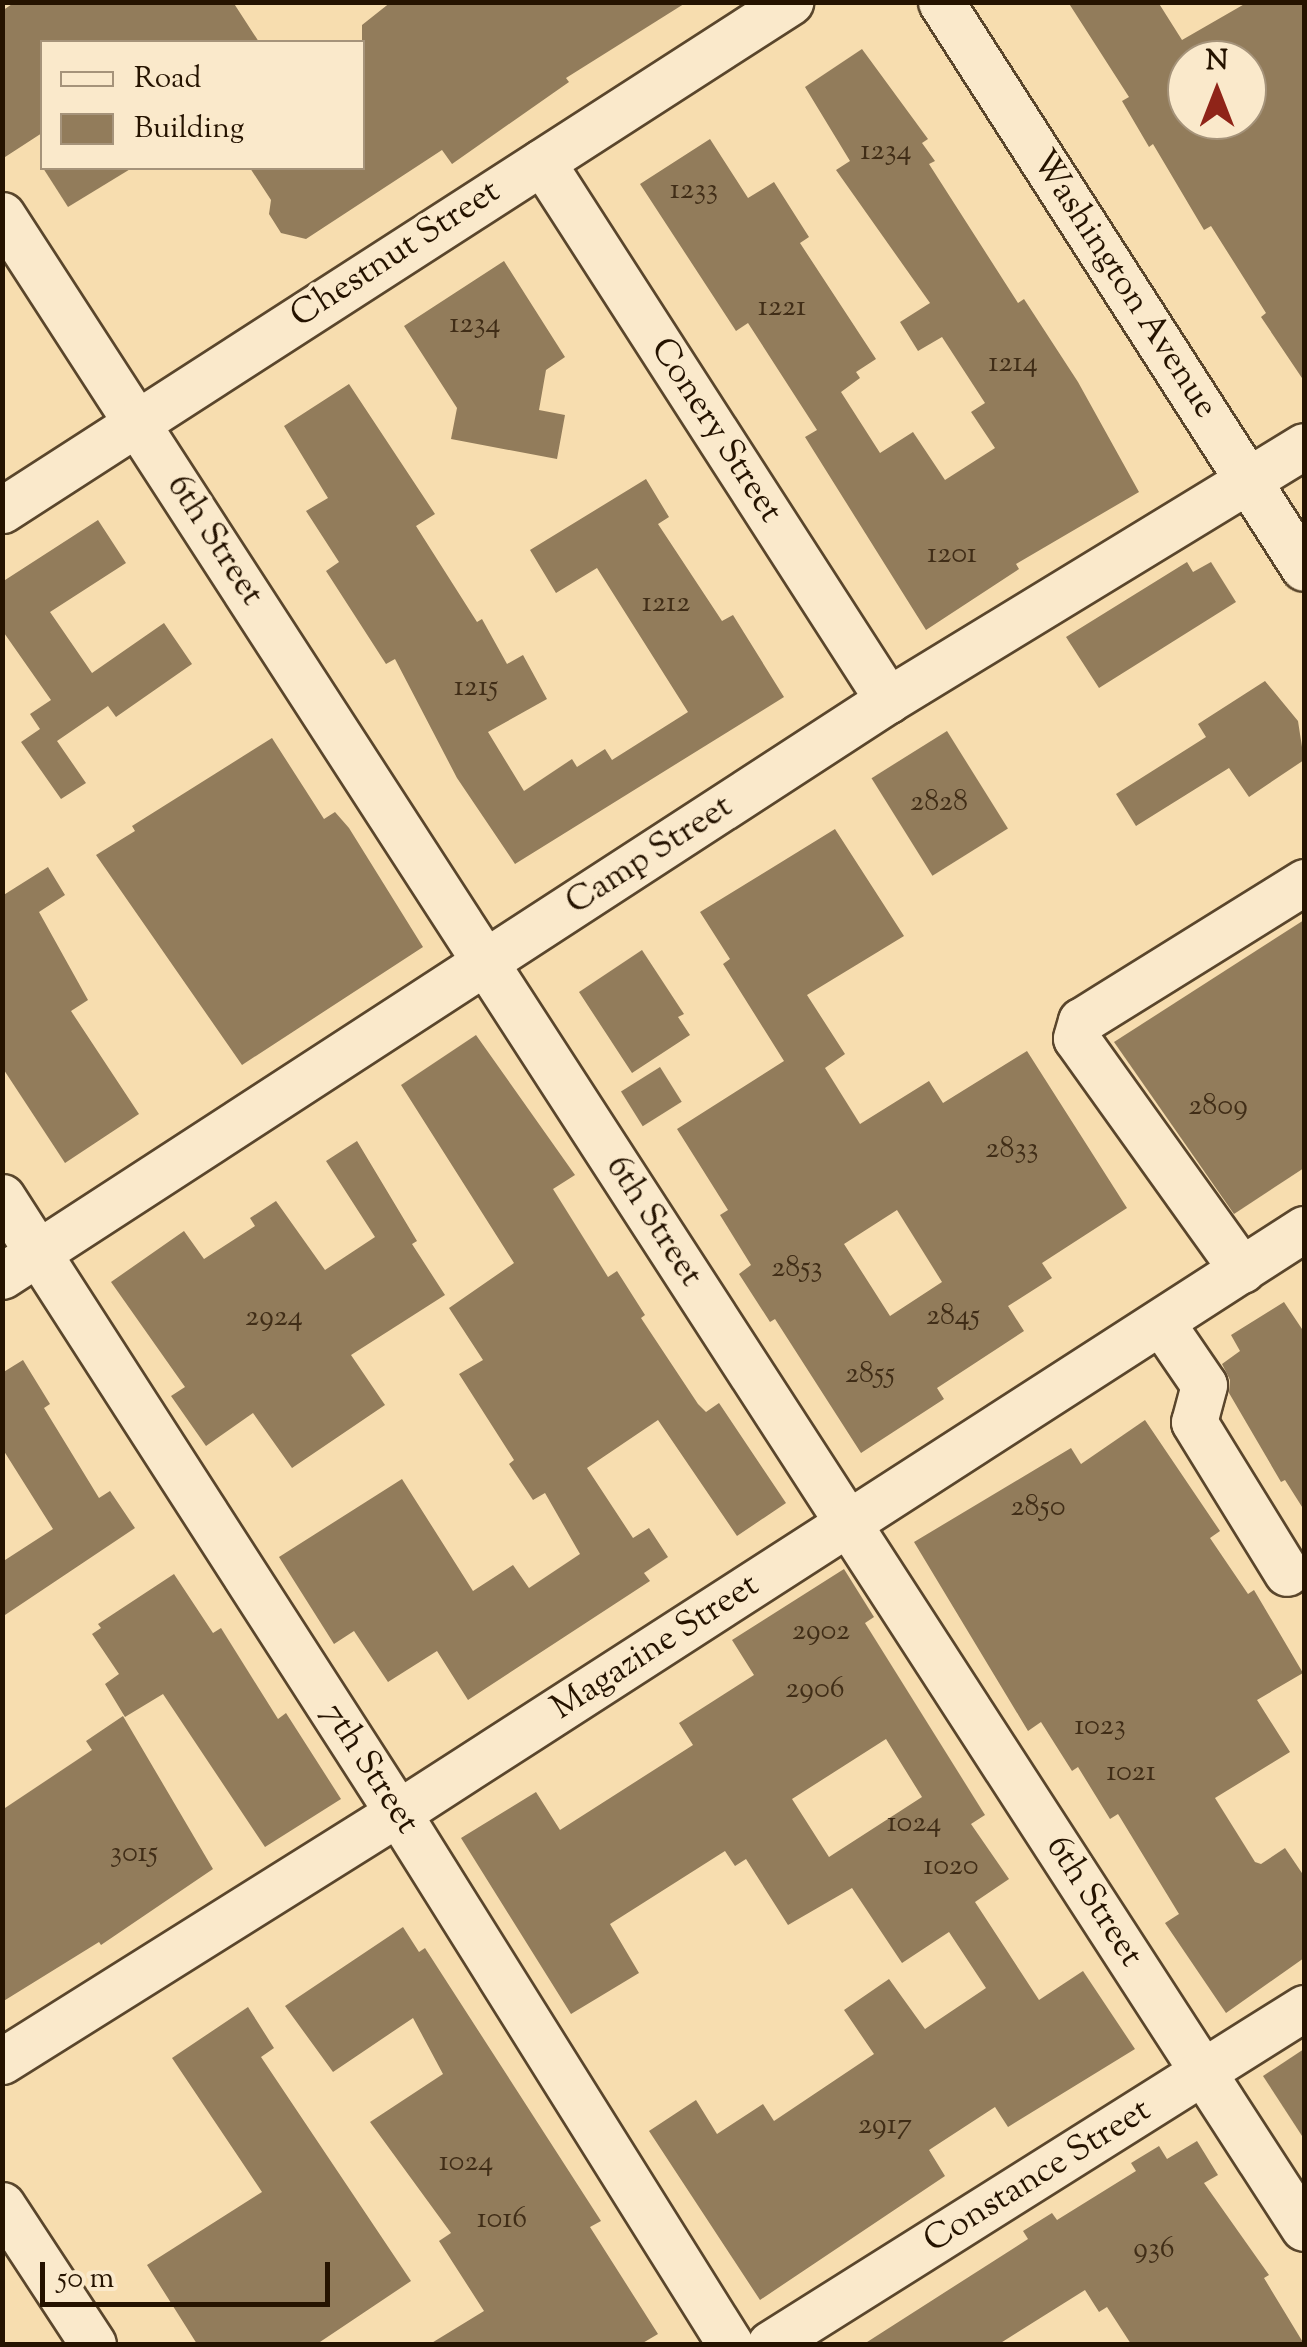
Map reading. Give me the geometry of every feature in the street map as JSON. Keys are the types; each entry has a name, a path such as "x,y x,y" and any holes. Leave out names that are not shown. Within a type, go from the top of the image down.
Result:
{"street":[{"name":"Chestnut Street","path":"2,510 790,2"},
{"name":"Washington Avenue","path":"941,2 1304,568"},
{"name":"Conery Street","path":"542,162 888,700"},
{"name":"6th Street","path":"2,215 1304,2228"},
{"name":"Camp Street","path":"20,1264 888,700 1304,446"},
{"path":"1242,1270 1076,1038 1082,1021 1304,882"},
{"name":"7th Street","path":"2,1198 20,1264 398,1813 730,2344"},
{"name":"Magazine Street","path":"2,2061 398,1813 1242,1270 1301,1239"},
{"path":"1161,1322 1204,1385 1194,1422 1287,1573"},
{"name":"Constance Street","path":"770,2344 1304,2008"},
{"path":"2,2205 93,2344"}],"building":[{"path":"15,2 233,2 258,40 40,40 40,134 2,159 2,11"},
{"path":"391,2 687,2 566,78 569,82 452,164 442,150 306,239 281,233 269,214 271,200 251,170 365,170 362,25"},
{"path":"1068,2 1158,2 1182,40 1248,2 1304,2 1304,381 1261,317 1266,313 1211,226 1204,230 1153,144 1149,147 1122,101 1129,97"},
{"path":"862,49 928,139 922,143 935,161 929,164 1018,303 1024,299 1078,382 1139,492 1016,564 1019,569 926,630 805,437 817,430 748,323 736,331 640,184 710,139 748,198 774,182 809,237 800,243 876,359 856,372 860,378 841,392 880,453 913,432 945,480 995,448 971,412 985,403 942,337 918,351 900,322 930,303 836,170 850,161 805,87"},
{"path":"44,170 129,170 68,207"},
{"path":"504,261 565,357 546,370 539,410 565,415 557,459 451,439 457,408 404,326"},
{"path":"349,384 435,514 416,526 477,622 482,619 507,664 523,655 547,699 488,732 524,791 572,759 577,767 605,749 612,760 688,712 597,568 556,593 530,550 646,479 669,517 658,524 722,621 733,615 784,697 515,864 457,778 395,659 386,664 326,571 339,562 306,511 328,498 284,426"},
{"path":"98,520 126,563 50,612 92,673 164,623 192,664 116,717 108,706 57,741 86,783 61,799 21,742 40,729 30,714 51,700 2,630 2,582"},
{"path":"1187,562 1193,572 1211,562 1236,602 1099,688 1066,637"},
{"path":"1265,681 1298,721 1304,760 1249,797 1229,768 1136,826 1116,794 1206,737 1198,724"},
{"path":"947,731 1008,829 932,876 872,778"},
{"path":"272,738 324,819 335,812 349,828 423,947 242,1065 96,855 135,831 132,826"},
{"path":"835,829 904,936 807,995 845,1054 825,1068 860,1124 929,1081 943,1103 1027,1051 1127,1208 1042,1263 1052,1278 1008,1306 1024,1331 937,1388 944,1399 861,1453 775,1319 770,1322 739,1274 751,1265 720,1215 728,1210 677,1129 784,1061 723,964 730,959 700,912","holes":["897,1210 942,1282 890,1316 844,1244"]},
{"path":"48,867 65,895 39,912 88,1000 71,1011 139,1114 65,1163 2,1067 2,896"},
{"path":"1304,920 1304,1168 1234,1214 1114,1042"},
{"path":"642,950 684,1014 678,1017 690,1035 632,1073 579,992"},
{"path":"476,1035 575,1175 553,1189 608,1277 617,1271 645,1315 641,1318 698,1404 706,1412 719,1403 786,1503 737,1536 658,1420 587,1468 633,1538 649,1528 668,1557 644,1573 650,1581 468,1700 437,1651 388,1682 354,1631 334,1644 279,1557 402,1479 473,1591 513,1565 529,1588 580,1554 545,1493 533,1500 509,1464 514,1460 459,1374 483,1360 449,1308 514,1263 401,1085"},
{"path":"660,1067 682,1102 643,1126 621,1091"},
{"path":"357,1141 417,1241 412,1244 445,1295 351,1355 385,1405 292,1468 253,1413 206,1446 171,1396 185,1387 111,1282 184,1231 204,1259 255,1226 250,1218 276,1201 325,1270 375,1237 326,1161"},
{"path":"1284,1302 1304,1332 1304,1510 1285,1480 1281,1482 1229,1393 1230,1380 1222,1364 1240,1351 1231,1335"},
{"path":"23,1360 50,1404 44,1408 99,1498 110,1491 135,1528 2,1617 2,1562 53,1529 2,1448 2,1373"},
{"path":"1145,1420 1220,1531 1210,1538 1248,1594 1254,1590 1303,1673 1257,1700 1290,1752 1215,1798 1255,1862 1261,1864 1285,1848 1304,1876 1304,1958 1226,2013 1165,1923 1179,1914 1118,1814 1110,1819 1078,1767 1072,1771 1041,1722 1028,1731 914,1542 1071,1448 1081,1464"},
{"path":"844,1569 874,1617 865,1623 985,1815 971,1824 1009,1879 975,1902 1039,2000 1083,1971 1135,2049 1008,2127 995,2107 929,2150 945,2176 760,2300 649,2131 696,2100 717,2134 763,2104 774,2121 874,2054 844,2010 889,1979 925,2029 986,1988 949,1932 902,1963 852,1888 788,1925 746,1859 735,1866 725,1851 610,1924 639,1973 571,2014 461,1838 536,1792 560,1830 693,1745 679,1723 754,1675 732,1640","holes":["886,1739 922,1797 829,1857 792,1799"]},
{"path":"174,1574 213,1633 221,1628 278,1719 286,1713 341,1799 265,1847 163,1694 125,1717 105,1684 119,1674 92,1634 101,1628 98,1624"},
{"path":"123,1716 213,1869 101,1945 99,1942 2,2002 2,1810 92,1750 86,1741"},
{"path":"403,1927 419,1952 425,1948 601,2221 590,2227 658,2334 641,2344 430,2344 484,2311 439,2241 451,2233 370,2122 443,2074 413,2018 333,2072 285,2006"},
{"path":"248,2007 274,2048 261,2057 411,2281 317,2344 197,2344 147,2265 262,2192 172,2058"},
{"path":"1304,2049 1304,2139 1263,2076"},
{"path":"1197,2141 1218,2175 1204,2183 1269,2275 1264,2278 1304,2344 1131,2344 1107,2307 1099,2312 1085,2290 999,2344 864,2344 1028,2239 1023,2231 1052,2213 1057,2220 1136,2171 1131,2163 1159,2146 1167,2159"}]}
